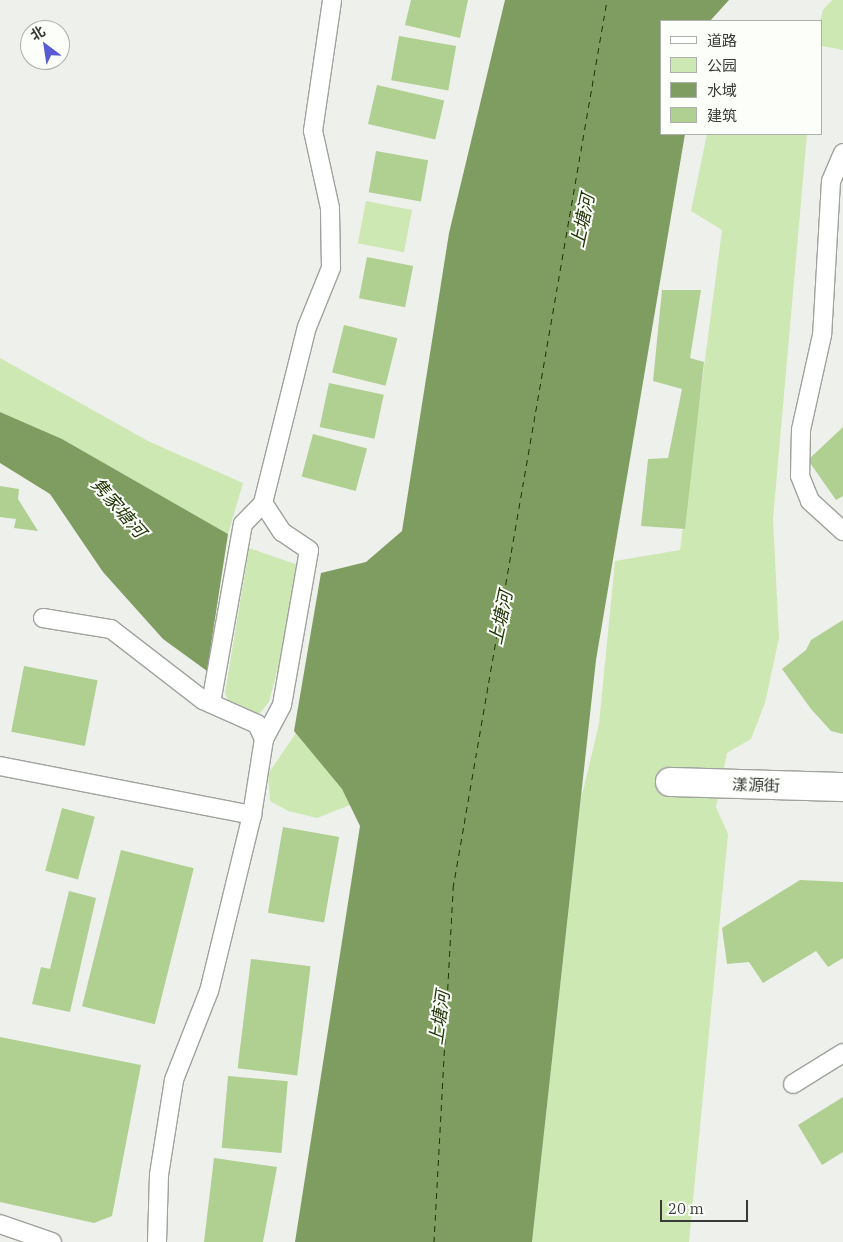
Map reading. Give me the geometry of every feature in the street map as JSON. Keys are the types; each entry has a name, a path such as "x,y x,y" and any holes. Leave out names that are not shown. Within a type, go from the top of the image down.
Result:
{"street":[{"name":"漾源街","path":"670,782 843,786"}],"lane":[{"path":"211,703 243,524 263,503 307,327 331,268 330,208 313,131 332,0"},
{"path":"843,153 831,181 822,335 801,430 800,476 810,501 843,531"},
{"path":"157,1242 159,1175 174,1080 210,991 252,815 264,739 282,705 309,550 282,532 263,503"},
{"path":"43,618 110,629 211,703 257,724 264,739"},
{"path":"0,766 252,815"},
{"path":"793,1084 843,1053"},
{"path":"0,1224 52,1242"}],"green space":[{"path":"832,0 843,0 843,50 823,46 823,20 820,20 823,10"},
{"path":"707,135 807,135 773,519 779,638 765,703 751,739 727,753 716,807 728,834 689,1242 532,1242 581,799 599,724 615,561 680,550 722,230 691,211"},
{"path":"366,201 412,210 404,252 358,243"},
{"path":"0,358 148,441 243,483 228,534 62,439 0,412"},
{"path":"249,548 304,567 269,702 258,715 230,706 225,693"},
{"path":"296,733 342,789 350,805 317,818 288,811 270,801 268,774"}],"water":[{"name":"上塘河","path":"505,0 729,0 711,20 660,20 660,135 685,135 596,660 532,1242 295,1242 360,826 342,789 294,731 321,573 366,562 402,531 449,233"},
{"name":"隽家塘河","path":"0,412 62,439 228,534 207,671 163,639 103,572 50,494 0,463"}],"building":[{"path":"411,0 468,0 460,38 405,25"},
{"path":"399,36 456,46 448,90 391,80"},
{"path":"377,85 444,101 435,139 368,124"},
{"path":"376,151 428,160 421,202 369,192"},
{"path":"367,257 413,266 405,307 359,298"},
{"path":"662,290 701,290 690,358 704,362 685,529 641,526 648,459 668,458 682,389 653,381"},
{"path":"344,325 397,338 386,386 332,373"},
{"path":"329,383 384,395 374,439 320,427"},
{"path":"843,427 843,496 836,500 808,460"},
{"path":"313,434 367,448 356,491 302,477"},
{"path":"0,486 19,489 18,499 38,531 14,528 16,519 0,517"},
{"path":"843,620 843,734 831,731 811,709 782,669 806,650 811,640"},
{"path":"24,666 98,680 85,746 11,732"},
{"path":"62,808 95,817 78,880 45,871"},
{"path":"283,827 339,837 324,923 268,913"},
{"path":"121,850 194,868 155,1024 82,1006"},
{"path":"800,880 843,882 843,958 828,967 816,951 763,983 749,962 727,964 722,928"},
{"path":"69,891 96,898 70,1012 32,1004 41,967 50,969"},
{"path":"251,959 311,966 297,1075 238,1068"},
{"path":"0,1037 141,1065 112,1216 94,1223 0,1202"},
{"path":"228,1076 288,1081 281,1153 222,1148"},
{"path":"843,1097 843,1152 822,1165 798,1125"},
{"path":"214,1158 277,1167 263,1242 204,1242"}],"ferry route":[{"path":"434,1242 453,888 607,0"}]}
